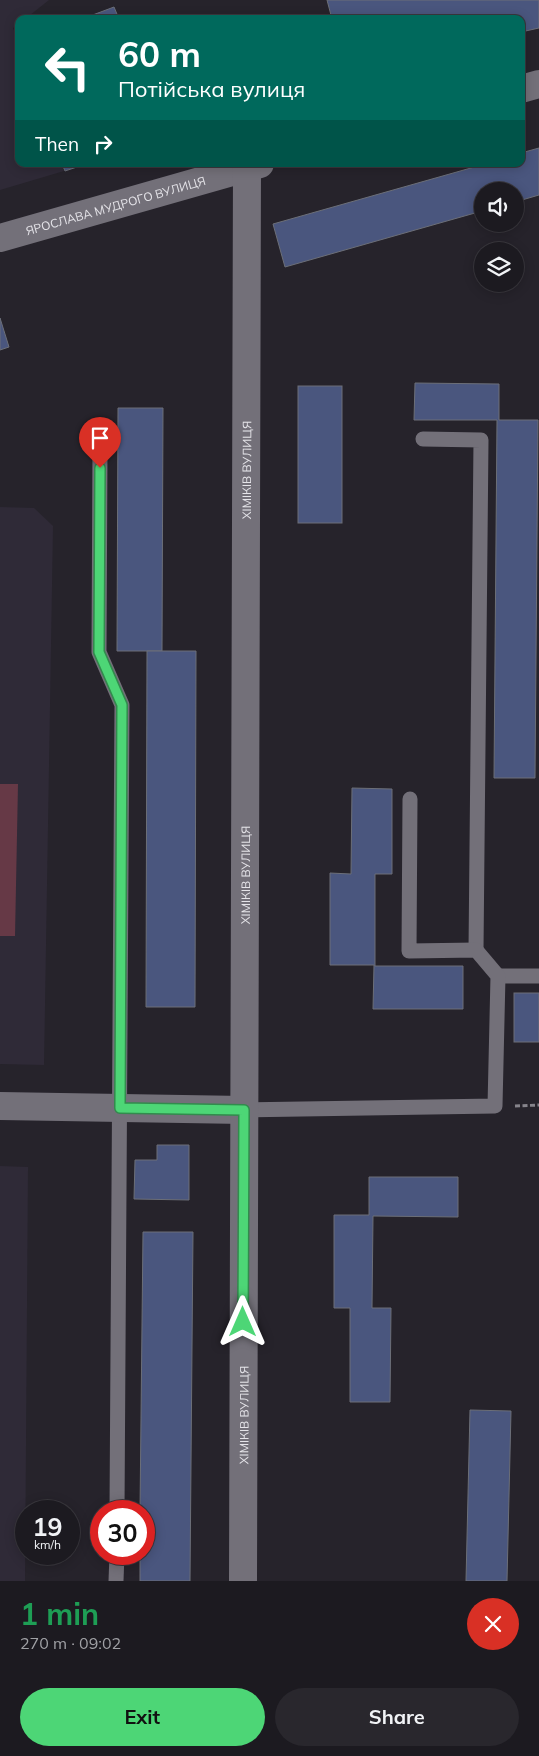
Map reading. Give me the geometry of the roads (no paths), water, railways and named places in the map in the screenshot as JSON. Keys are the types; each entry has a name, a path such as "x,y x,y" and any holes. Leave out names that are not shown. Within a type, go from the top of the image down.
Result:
{"street":[{"path":"525,88 539,84"},
{"name":"ЯРОСЛАВА МУДРОГО ВУЛИЦЯ","path":"0,238 250,167"},
{"name":"ХІМІКІВ ВУЛИЦЯ","path":"243,1581 244,1110 254,167"},
{"path":"0,1106 244,1110"}],"lane":[{"path":"244,1110 496,1106 498,976 476,950 481,440 423,439"},
{"path":"100,450 99,652 122,705 117,1500"},
{"path":"410,799 409,951 476,950"},
{"path":"498,976 539,976"},
{"path":"116,1581 117,1565"}]}
